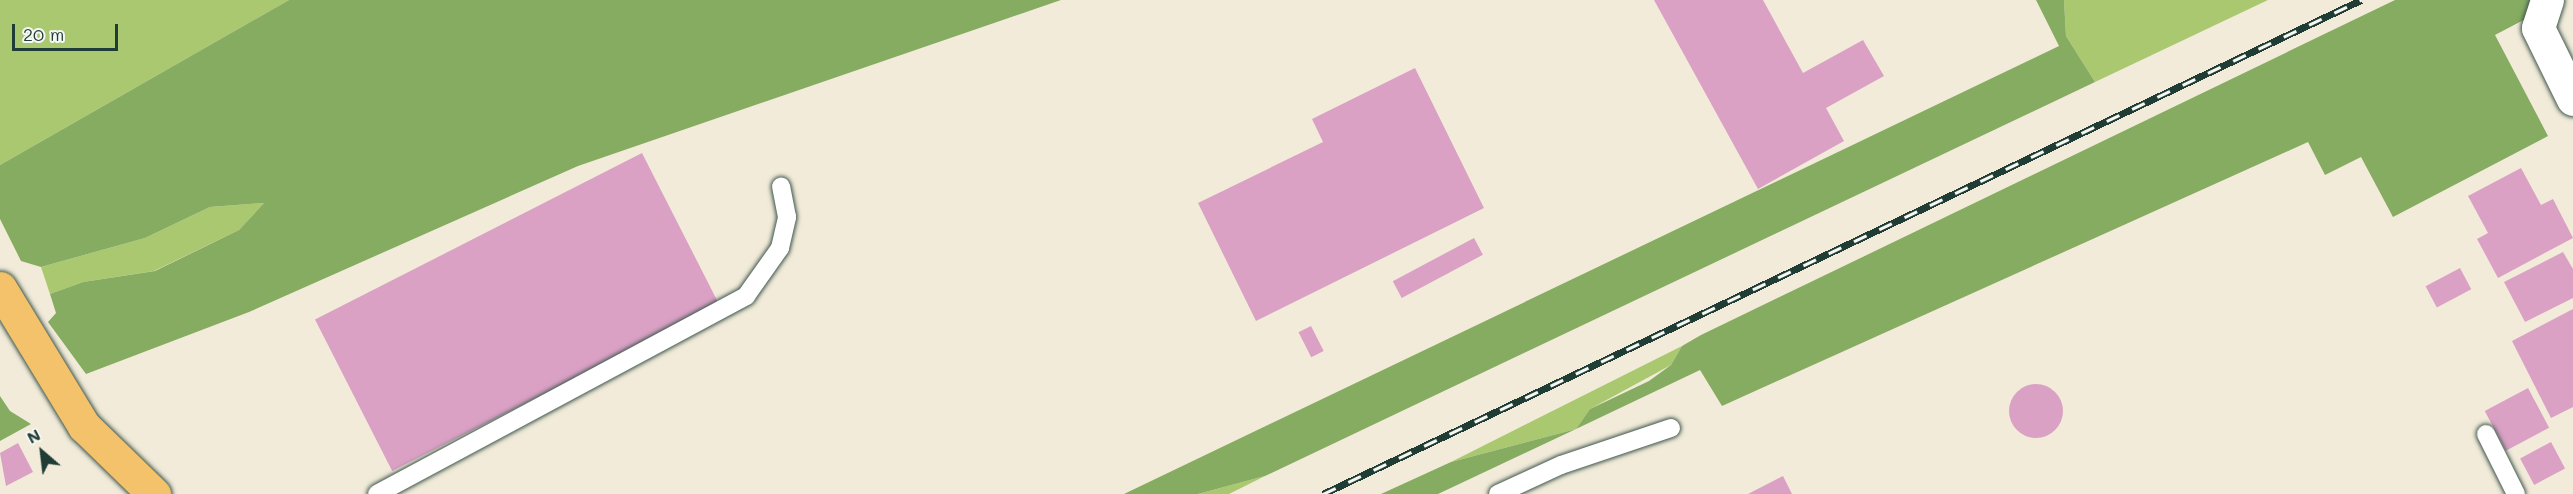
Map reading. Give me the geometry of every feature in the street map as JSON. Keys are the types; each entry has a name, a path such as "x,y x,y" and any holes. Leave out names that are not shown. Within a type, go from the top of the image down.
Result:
{"main road":[{"path":"0,288 84,426 154,494"}],"street":[{"path":"2547,0 2538,28 2573,99"}],"lane":[{"path":"377,494 746,296 780,248 787,217 781,186"},
{"path":"1498,494 1561,465 1671,428"},
{"path":"2486,434 2517,494"}],"green space":[{"path":"0,0 289,0 0,165"},
{"path":"289,0 1061,0 578,166 249,312 86,374 48,322 56,313 50,294 83,282 155,271 239,230 264,203 210,207 145,238 41,267 21,261 0,219 0,165"},
{"path":"2036,0 2064,0 2066,36 2095,82 1265,476 1198,494 1124,494 2059,46"},
{"path":"2064,0 2268,0 2095,82 2066,36"},
{"path":"2395,0 2530,0 2533,15 2495,35 2548,136 2393,217 2361,157 2325,175 2308,142 1722,406 1700,370 1576,429 1590,409 1649,381 1671,365 1682,346 1701,335"},
{"path":"264,203 239,230 154,271 83,282 50,294 41,267 145,238 210,207"},
{"path":"1682,346 1671,365 1590,409 1576,429 1451,462"},
{"path":"0,396 10,411 31,424 0,441"},
{"path":"1576,429 1438,494 1381,494 1451,462"},
{"path":"1265,476 1229,494 1198,494"}],"building":[{"path":"1654,0 1763,0 1803,73 1863,40 1884,76 1826,108 1844,141 1758,189"},
{"path":"1415,68 1484,208 1256,321 1198,203 1323,142 1312,119"},
{"path":"642,153 719,304 392,471 315,320"},
{"path":"2521,168 2541,205 2553,199 2573,238 2498,278 2477,239 2488,233 2468,196"},
{"path":"1474,238 1483,255 1402,298 1393,281"},
{"path":"2563,252 2573,269 2573,298 2525,322 2504,282"},
{"path":"2460,268 2471,289 2437,308 2426,286"},
{"path":"2573,309 2573,407 2551,418 2512,341"},
{"path":"1311,326 1324,351 1311,357 1299,332"},
{"path":"2031,384 2041,384 2055,392 2061,401 2063,411 2061,421 2055,430 2041,438 2031,438 2014,426 2009,416 2009,406 2021,389"},
{"path":"2528,388 2549,428 2506,451 2485,411"},
{"path":"2551,442 2565,468 2534,485 2520,458"},
{"path":"18,443 33,472 6,486 0,453"},
{"path":"1783,476 1792,494 1748,494"}],"railway":[{"path":"1323,494 2361,0"}]}
